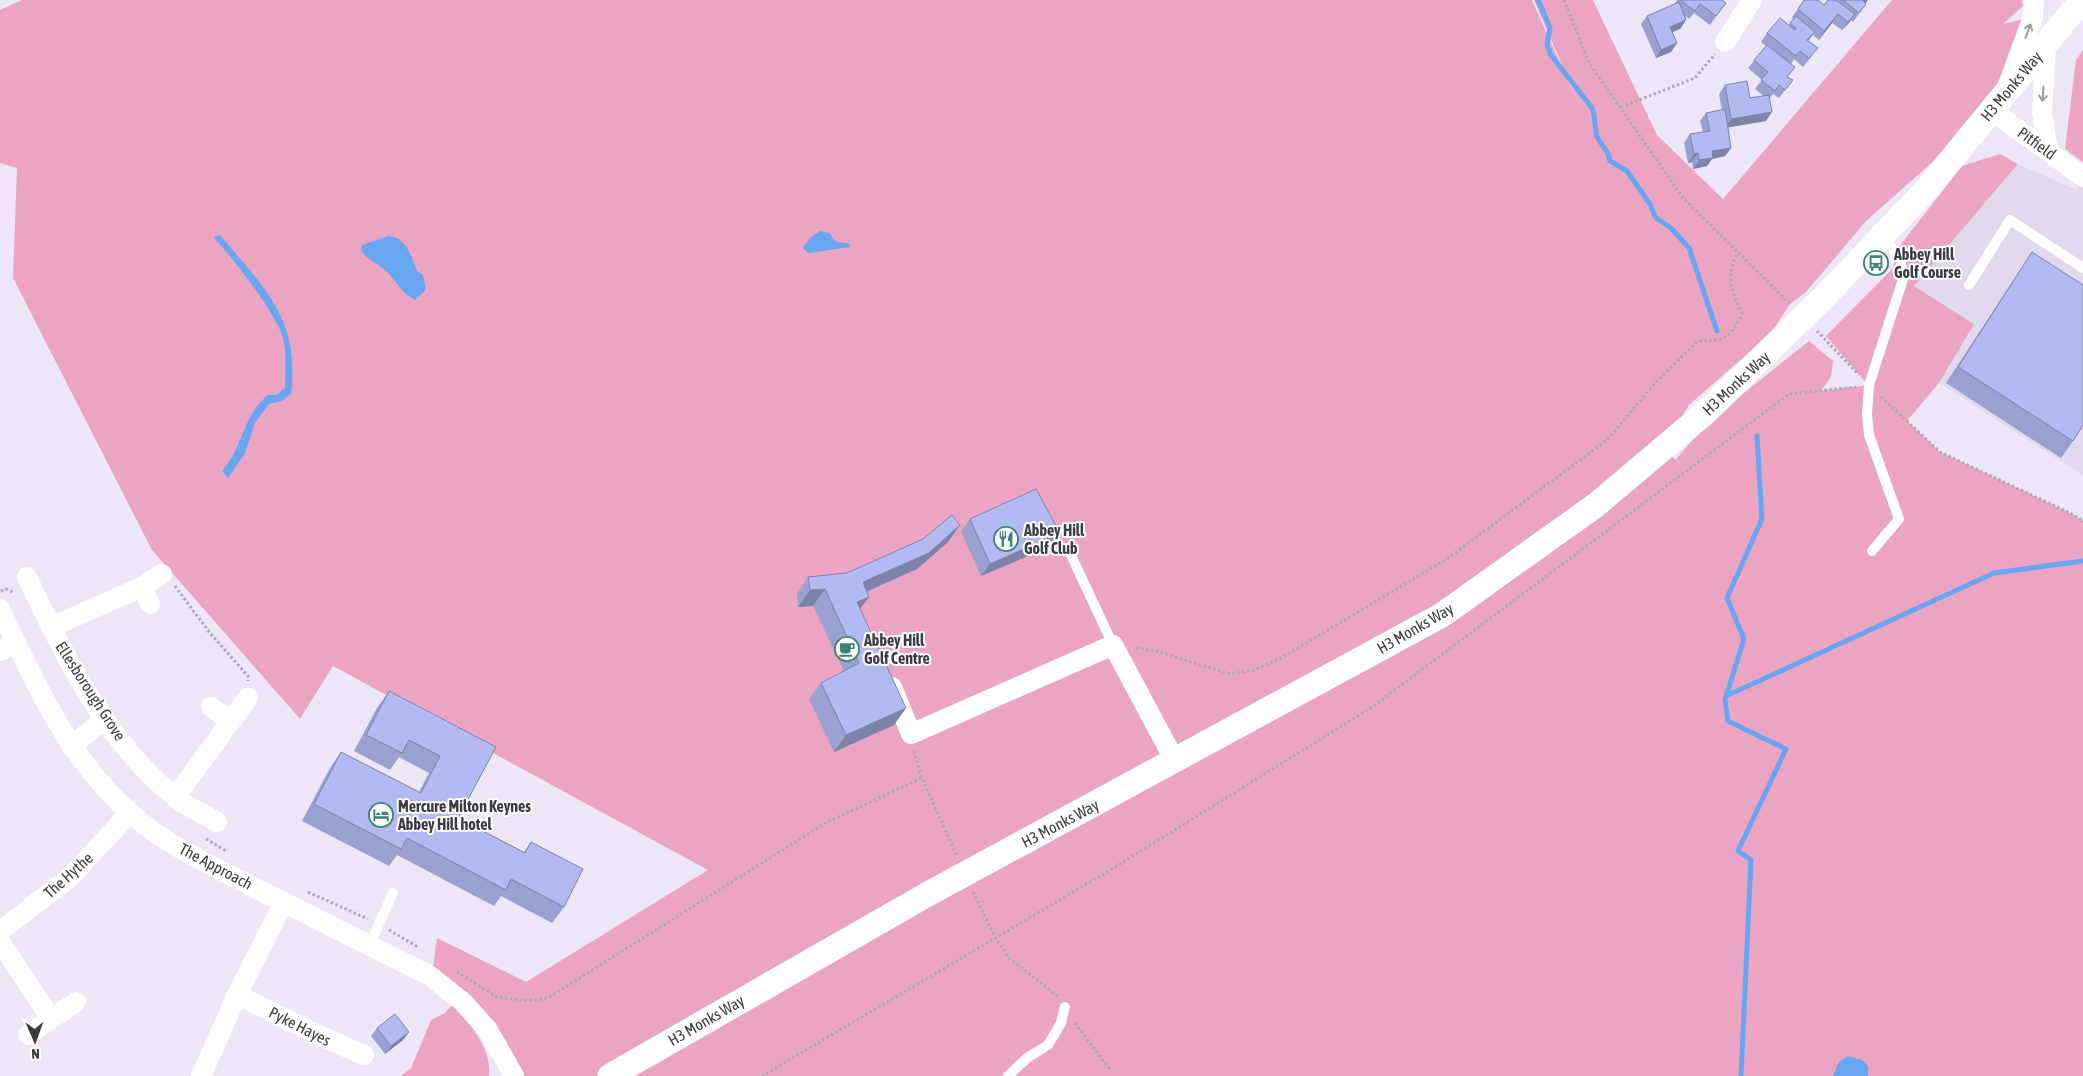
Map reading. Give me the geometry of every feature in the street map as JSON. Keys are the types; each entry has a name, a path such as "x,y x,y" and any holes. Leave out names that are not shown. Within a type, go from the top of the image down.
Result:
{"street":[{"path":"1725,42 1752,0"},
{"path":"1998,102 2033,17 2034,0"},
{"name":"H3 Monks Way","path":"610,1076 928,894 1175,762 1442,615 1596,505 1706,412 1826,295 1880,236 1927,189 2082,0"},
{"path":"2046,45 2042,113 2048,151"},
{"name":"Pitfield","path":"1998,102 2048,151 2083,177"},
{"name":"Ellesborough Grove","path":"51,627 146,596 162,574"},
{"name":"Ellesborough Grove","path":"27,577 76,674 105,719 138,761 175,797 218,822"},
{"name":"The Approach","path":"0,609 8,647 28,671 71,746 91,771 130,813 188,854 429,975 463,1002 488,1030 514,1076"},
{"path":"885,669 911,734 1114,645 1175,762"},
{"path":"175,797 248,698"},
{"path":"211,706 230,721"},
{"path":"71,746 105,719"},
{"name":"The Hythe","path":"0,931 69,878 130,813"},
{"path":"201,1076 237,995 284,902"},
{"path":"0,941 51,1019"},
{"name":"Pyke Hayes","path":"237,995 303,1026 324,1039 364,1055"},
{"path":"28,1035 76,1002"},
{"path":"496,1076 499,1052"}],"lane":[{"path":"1969,285 2010,220 2083,268"},
{"path":"1872,551 1900,520 1869,435 1867,414 1869,385 1904,276 1899,256 1880,236"},
{"path":"1071,555 1114,645"},
{"path":"369,946 393,893"},
{"path":"1008,1076 1027,1058 1048,1045 1061,1023 1065,1007"}],"path":[{"path":"1564,0 1590,63 1683,198 1790,304"},
{"path":"1620,108 1695,78 1725,42"},
{"path":"1114,645 1156,651 1230,674 1254,670 1281,658 1447,558 1607,440 1656,382 1698,341 1721,341 1735,328 1742,314 1732,288 1731,264 1738,253"},
{"path":"1811,325 1869,385 1940,452 2070,513 2083,521"},
{"path":"762,1076 1112,869 1372,707 1789,394 1869,385"},
{"path":"162,574 172,582 210,632 248,676 248,698"},
{"path":"0,591 6,589 13,591 18,598"},
{"path":"911,734 916,762 926,788"},
{"path":"451,968 497,997 528,1001 548,998 828,822 922,778"},
{"path":"206,838 231,854"},
{"path":"300,888 379,924 420,948"}],"shaded area":[{"path":"22,0 1532,0 1583,114 1534,0 1593,0 1657,135 1723,199 1892,0 2022,0 2023,6 2003,24 2033,17 1991,110 1866,221 1806,292 1790,304 1770,334 1689,405 1662,449 1680,463 1676,459 1709,421 1809,341 1833,361 1831,377 1821,391 1868,385 1826,336 1893,268 1898,248 1962,166 2000,154 2018,164 1914,286 1974,324 1939,383 1907,421 1940,452 2070,513 2083,521 2083,1076 514,1076 433,967 437,938 526,982 708,870 333,666 300,719 152,550 13,278 17,168 0,163 0,10"},
{"path":"2083,50 2083,162 2065,149 2076,60"},
{"path":"2018,164 2076,190 2083,178 2083,475 1939,383 1974,324 1914,286"},
{"path":"453,1004 473,1029 483,1046 489,1065 489,1076 401,1076 411,1068 431,1020 445,1013"}],"water":[{"path":"820,231 830,233 835,240 848,243 851,247 808,253 803,248 810,238"},
{"path":"220,235 265,289 276,306 290,345 292,368 291,394 282,401 269,404 255,423 245,453 228,478 222,471 235,452 253,412 268,395 276,395 285,388 285,357 283,338 279,327 263,300 213,237"},
{"path":"388,236 394,237 404,244 417,271 423,275 426,290 415,300 403,291 385,270 367,257 361,250 362,245"},
{"path":"1848,1056 1862,1060 1868,1066 1868,1076 1833,1076 1839,1062"}],"building":[{"path":"1680,0 1722,0 1726,3 1716,16 1700,4 1695,11"},
{"path":"1804,0 1818,0 1824,5 1828,0 1836,0 1855,14 1848,22 1838,14 1824,31 1798,9"},
{"path":"1843,0 1862,0 1866,4 1859,13"},
{"path":"1679,2 1686,20 1670,27 1677,43 1661,50 1647,16"},
{"path":"1796,16 1815,32 1807,40 1818,48 1809,58 1800,51 1796,56 1767,33 1780,18 1795,30 1796,28 1790,23"},
{"path":"1767,45 1795,67 1787,77 1793,80 1785,90 1779,85 1775,91 1761,80 1768,72 1754,60"},
{"path":"1747,81 1750,98 1769,95 1772,112 1731,119 1725,85"},
{"path":"1725,109 1731,148 1712,151 1713,158 1699,160 1698,153 1694,154 1690,134 1710,131 1706,113"},
{"path":"2032,252 2083,285 2083,425 2073,441 1958,367"},
{"name":"Abbey Hill Golf Club","path":"1036,489 1060,533 990,564 970,519"},
{"path":"952,515 960,525 929,553 863,582 869,597 857,602 906,708 846,735 821,683 859,663 825,589 810,590 808,577 847,573 923,539"},
{"name":"Mercure Milton Keynes Abbey Hill hotel","path":"389,691 496,747 458,818 525,853 531,842 583,869 564,907 511,879 506,890 407,838 401,849 314,804 341,752 421,793 440,756 409,740 402,753 366,735"},
{"path":"395,1014 409,1032 391,1046 377,1028"}],"waterway":[{"path":"1538,0 1550,28 1547,45 1551,55 1592,108 1597,136 1608,153 1610,161 1627,171 1650,204 1656,218 1671,228 1689,248 1717,331"},
{"path":"1741,1076 1751,860 1738,851 1786,749 1728,721 1725,700 1744,639 1727,598 1762,519 1757,436"},
{"path":"1726,696 1994,573 2083,561"}],"place":[{"name":"Abbey Hill Golf Course","path":"1876,263"},
{"name":"Abbey Hill Golf Club","path":"1006,539"},
{"name":"Abbey Hill Golf Centre","path":"847,649"},
{"name":"Mercure Milton Keynes Abbey Hill hotel","path":"381,815"}]}
